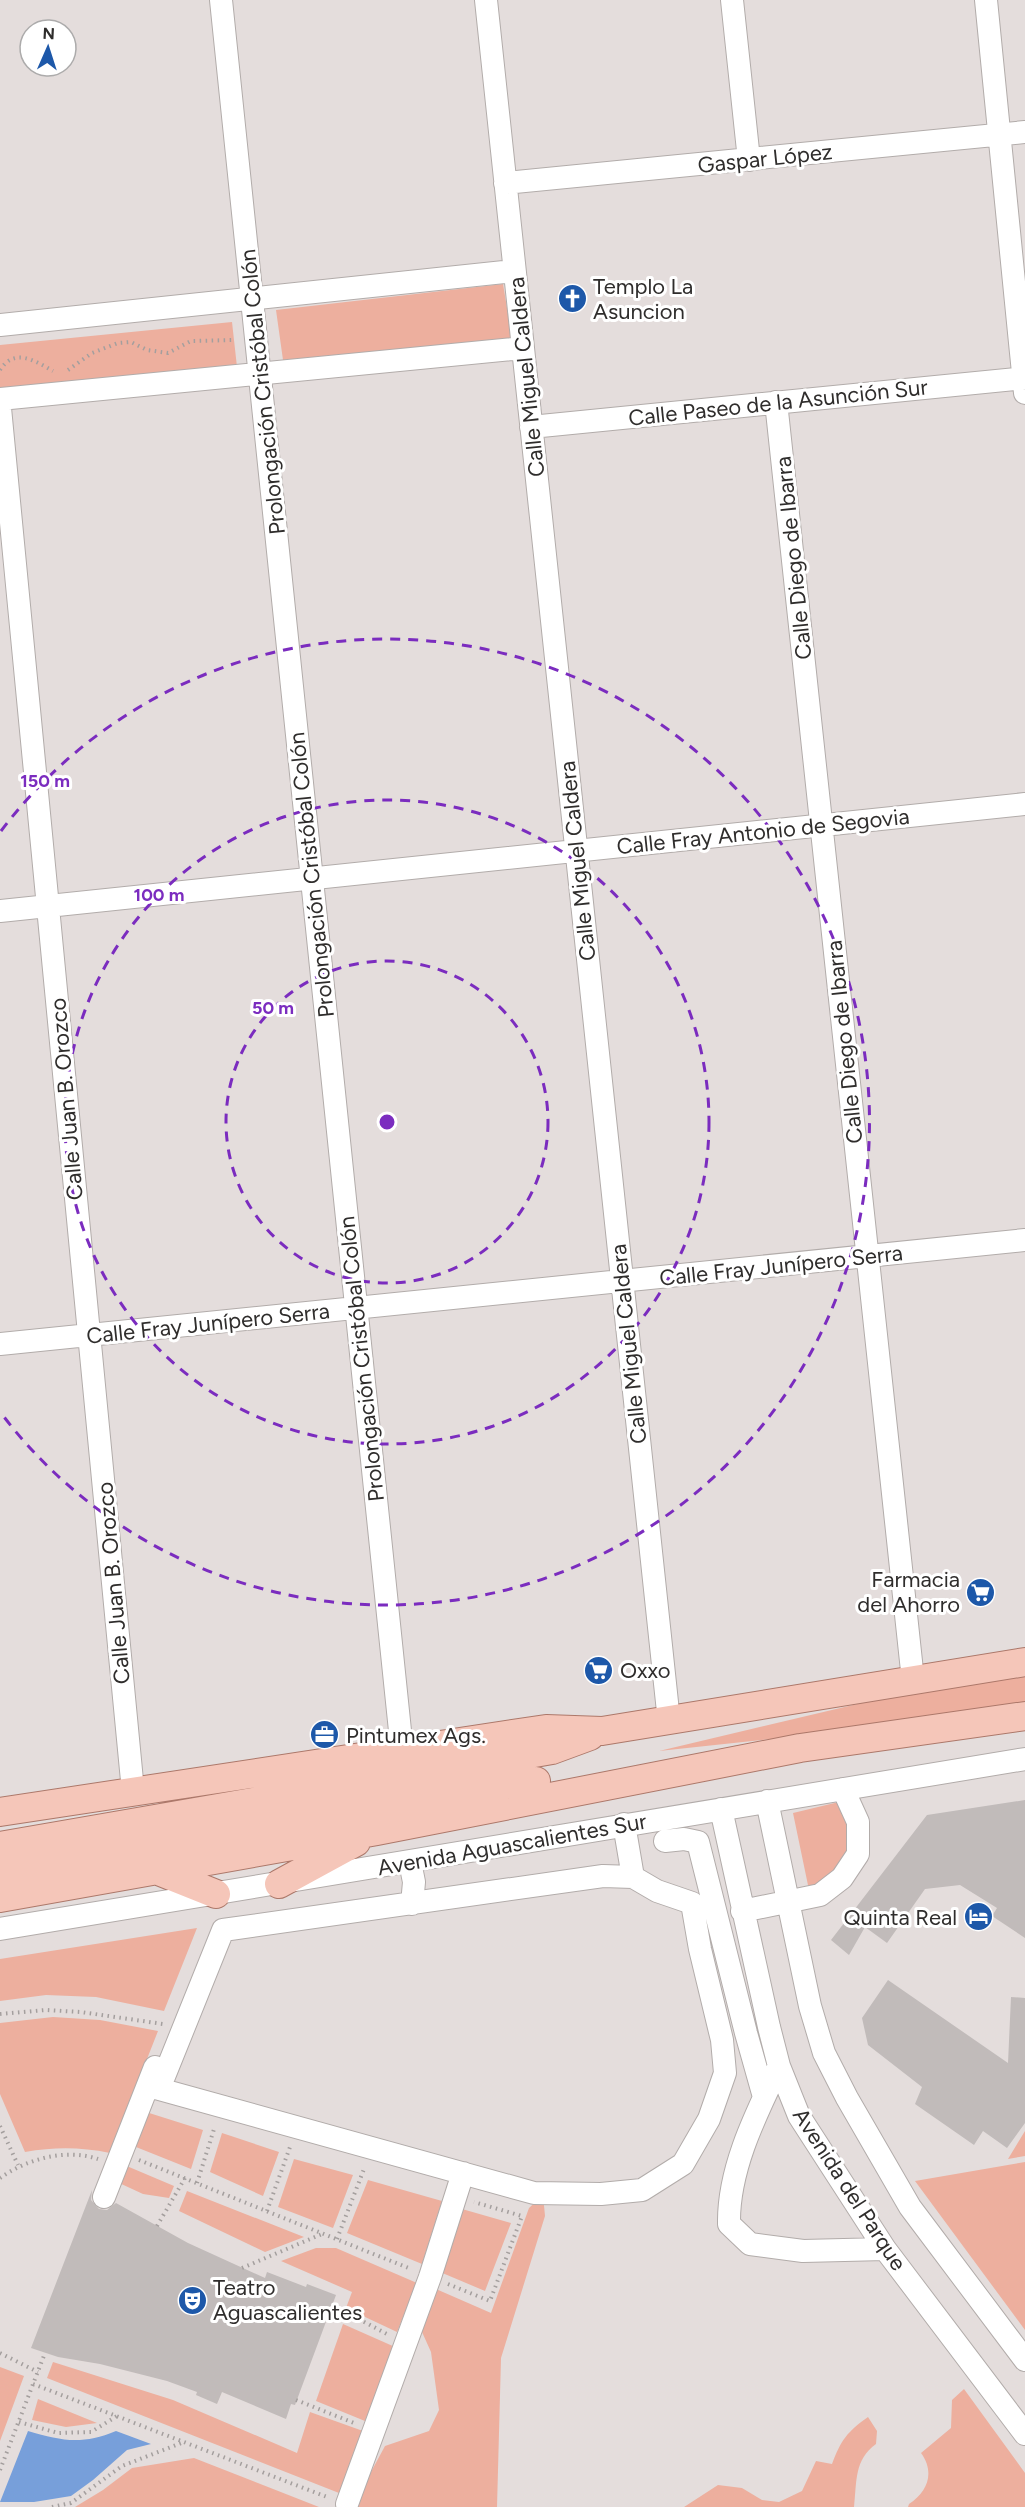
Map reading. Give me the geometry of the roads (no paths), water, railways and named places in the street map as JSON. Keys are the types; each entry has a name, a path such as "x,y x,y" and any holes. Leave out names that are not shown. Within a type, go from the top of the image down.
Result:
{"main road":[{"path":"0,1812 546,1729 602,1731 1025,1662"},
{"name":"Avenida Aguascalientes Sur","path":"0,1898 377,1831 800,1748 1025,1716"},
{"path":"0,1846 552,1750 602,1731"},
{"name":"Avenida Aguascalientes Sur","path":"0,1872 417,1798 736,1753 800,1748"},
{"path":"279,1884 377,1831"},
{"path":"156,1870 217,1913"}],"street":[{"name":"Prolongación Cristóbal Colón","path":"221,0 402,1750"},
{"name":"Calle Miguel Caldera","path":"486,0 669,1721"},
{"path":"732,0 749,160"},
{"path":"986,0 1024,383"},
{"name":"Gaspar López","path":"505,183 1025,132"},
{"path":"0,325 514,270"},
{"path":"0,399 523,348"},
{"name":"Calle Paseo de la Asunción Sur","path":"531,427 776,402 1024,383"},
{"name":"Calle Diego de Ibarra","path":"776,402 913,1680"},
{"name":"Calle Juan B. Orozco","path":"0,408 133,1791"},
{"name":"Calle Fray Antonio de Segovia","path":"0,911 1025,804"},
{"name":"Calle Fray Junípero Serra","path":"0,1344 1025,1240"},
{"name":"Avenida Aguascalientes Sur","path":"0,1929 217,1913 279,1884 624,1824 1025,1759"},
{"path":"742,1911 820,1895 842,1878 858,1854 858,1822 843,1789"},
{"name":"Avenida del Parque","path":"767,1801 810,2006 824,2053 847,2098 910,2207 1025,2360"},
{"name":"Avenida del Parque","path":"721,1809 769,2027 779,2066 799,2116 885,2249 1025,2434"},
{"path":"624,1824 633,1877"},
{"path":"665,1841 684,1839 698,1842 764,2097"},
{"path":"410,1862 414,1882 412,1904"},
{"path":"603,1876 633,1877 657,1891 692,1903 700,1949 722,2040 725,2073 709,2119 683,2164 642,2190 601,2194 534,2193 159,2089 217,1913 412,1904 603,1876"},
{"path":"104,2197 217,1913"},
{"path":"722,2040 769,2027"},
{"path":"779,2066 764,2097 738,2164 729,2200 729,2224 750,2244 803,2252 885,2249"},
{"path":"347,2504 430,2277 463,2173"}],"water":[{"path":"28,2431 62,2439 82,2440 116,2431 151,2444 127,2450 71,2496 34,2502 0,2502"}],"place":[{"name":"Templo La Asuncion","path":"572,299"},
{"name":"Farmacia del Ahorro","path":"981,1592"},
{"name":"Oxxo","path":"599,1670"},
{"name":"Pintumex Ags.","path":"325,1735"},
{"name":"Quinta Real","path":"978,1917"},
{"name":"Teatro Aguascalientes","path":"192,2300"}]}
